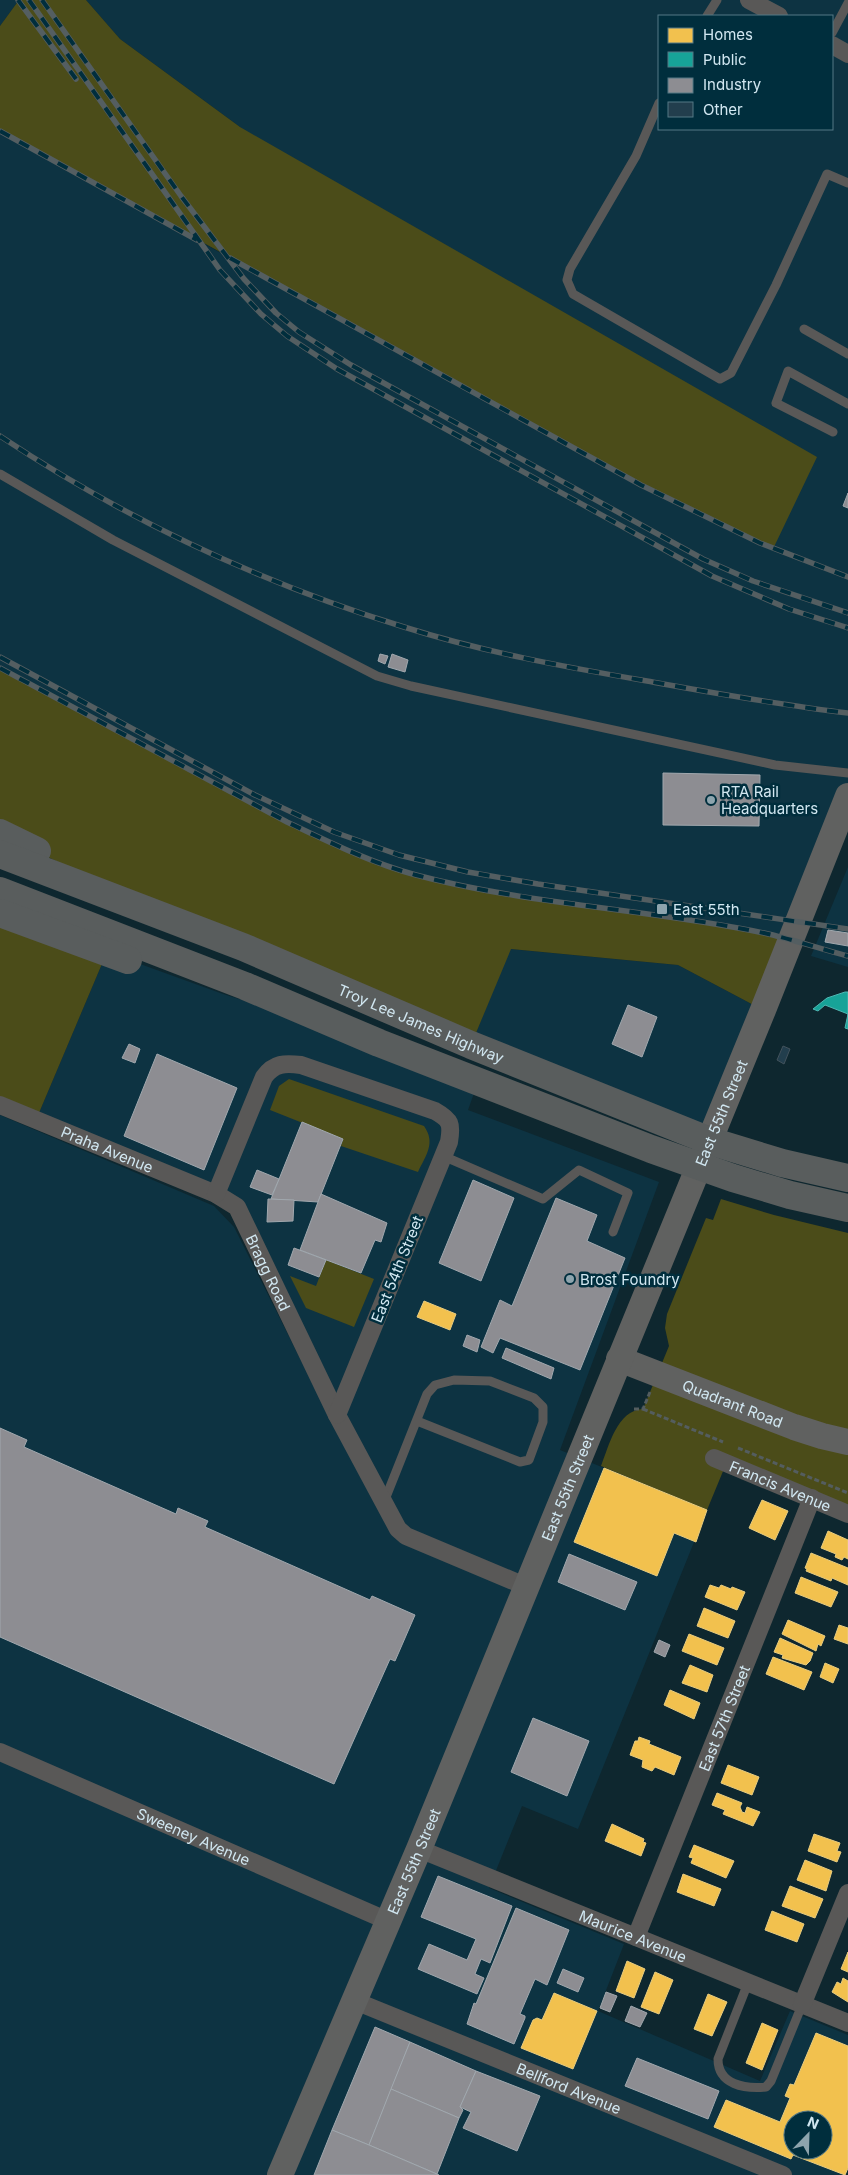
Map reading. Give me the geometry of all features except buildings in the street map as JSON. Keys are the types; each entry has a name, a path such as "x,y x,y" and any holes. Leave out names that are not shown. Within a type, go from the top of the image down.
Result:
{"highway":[{"path":"0,833 242,947"},
{"name":"Troy Lee James Highway","path":"0,854 242,947 471,1045 710,1141 782,1163 848,1178"},
{"path":"0,891 245,986 379,1043 651,1149 733,1178 790,1195 848,1208"},
{"path":"0,913 223,994 379,1043"}],"main road":[{"name":"East 55th Street","path":"280,2175 419,1849 525,1586 778,973 848,796"},
{"name":"Quadrant Road","path":"619,1359 794,1427 848,1442"}],"street":[{"path":"749,0 777,15"},
{"path":"833,46 848,54"},
{"name":"East 54th Street","path":"216,1194 264,1077 270,1068 286,1063 301,1065 436,1111 449,1121 450,1135 443,1156 337,1415"},
{"name":"Praha Avenue","path":"0,1105 216,1194"},
{"name":"Bragg Road","path":"216,1194 237,1208 337,1415 398,1529 406,1536 525,1586"},
{"name":"Francis Avenue","path":"714,1458 848,1514"},
{"name":"East 57th Street","path":"636,1937 812,1498"},
{"name":"Sweeney Avenue","path":"0,1752 388,1921"},
{"name":"Maurice Avenue","path":"419,1849 848,2023"},
{"path":"802,2005 848,1893"},
{"name":"Bellford Avenue","path":"355,2001 782,2175"}],"lane":[{"path":"708,15 717,0"},
{"path":"833,31 848,3"},
{"path":"658,105 636,156 570,269 567,280 573,294 720,379 731,373 776,285 827,174 848,183"},
{"path":"804,329 848,354"},
{"path":"833,432 776,403 788,371 848,404"},
{"path":"0,474 113,540 353,666 377,676 411,686 775,765 848,773"},
{"path":"443,1156 543,1199 579,1170 628,1193 613,1232"},
{"path":"384,1502 427,1394 435,1385 454,1380 490,1380 534,1398 543,1407 543,1422 529,1460 520,1462 417,1421"},
{"path":"748,1983 718,2059 718,2068 724,2078 734,2085 752,2088 766,2087 771,2081 802,2005"}],"path":[{"path":"643,1409 648,1396"},
{"path":"634,1409 643,1409 724,1442"},
{"path":"733,1446 848,1493"}],"shaded area":[{"path":"0,0 19,0 0,26"},
{"path":"19,0 86,0 120,39 240,127 817,457 773,549 706,519 0,131 0,26"},
{"path":"86,0 848,0 848,796 791,940 710,924 502,893 415,875 383,865 287,822 0,668 0,131 641,485 706,519 773,549 240,127 120,39"},
{"path":"0,668 287,822 350,852 383,865 463,886 698,921 791,940 763,1010 678,965 511,949 471,1045 62,864 0,833"},
{"path":"848,867 848,967 811,956"},
{"path":"0,913 107,952 36,1120 0,1105"},
{"path":"510,949 678,965 763,1010 710,1141 471,1045"},
{"path":"107,952 223,994 379,1043 478,1082 468,1110 659,1182 560,1450 707,1510 578,1829 522,1806 489,1888 624,1944 598,2011 760,2081 790,2011 848,2035 848,2168 845,2175 0,2175 0,1115 214,1206 234,1227 338,1434 237,1207 36,1120"},
{"path":"289,1079 424,1126 428,1132 429,1144 427,1154 418,1172 341,1146 343,1139 270,1110 279,1086"},
{"path":"721,1199 774,1215 848,1233 848,1514 726,1464 707,1510 601,1466 611,1439 620,1422 634,1411 643,1409 669,1346 665,1328 667,1314 706,1218 713,1220"},
{"path":"326,1260 374,1279 354,1327 306,1308 290,1276 316,1286"}],"railway":[{"path":"18,0 76,79"},
{"path":"29,0 220,270 261,314 287,336 337,369 712,576 789,609 848,628"},
{"path":"42,0 181,196 244,279 276,313 299,332 351,365 703,559 753,581 848,613"},
{"path":"0,131 197,240"},
{"path":"230,258 641,485 760,543 848,577"},
{"path":"0,436 96,495 195,546 246,569 351,610 464,644 555,664 747,698 848,713"},
{"path":"0,657 255,795 334,832 399,855 468,872 538,884 848,929"},
{"path":"0,668 287,822 350,852 399,870 459,885 502,893 677,918 764,933 848,956"}],"place":[{"name":"RTA Rail Headquarters","path":"711,800"},
{"name":"East 55th","path":"662,909"},
{"name":"Brost Foundry","path":"570,1279"}]}
